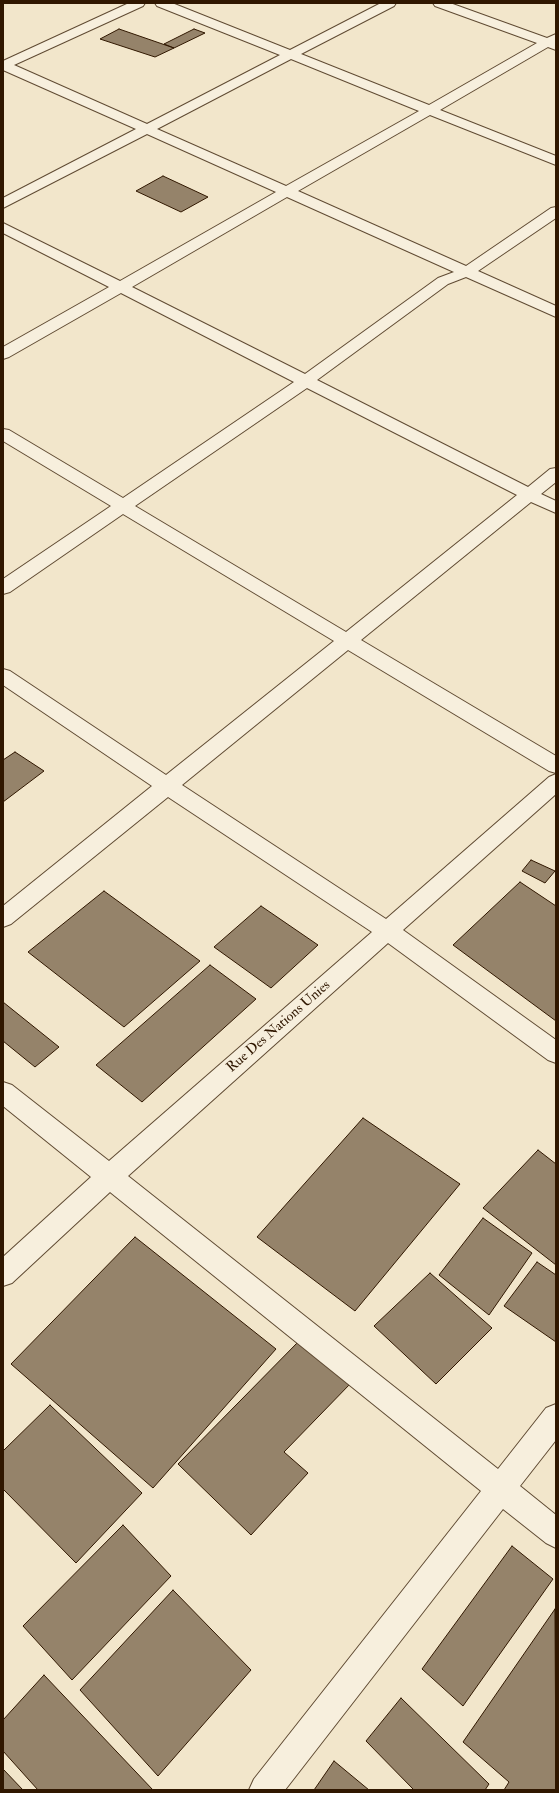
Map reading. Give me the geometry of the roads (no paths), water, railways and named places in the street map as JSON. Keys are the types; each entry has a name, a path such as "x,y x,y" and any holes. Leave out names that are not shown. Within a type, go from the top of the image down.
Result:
{"street":[{"path":"3,66 139,3"},
{"path":"161,3 556,161"},
{"path":"3,204 390,3"},
{"path":"440,3 553,42"},
{"path":"3,354 553,42"},
{"path":"3,66 556,312"},
{"path":"3,588 306,381 443,282 467,272 556,211"},
{"path":"3,227 556,508"},
{"path":"3,434 556,766"},
{"path":"3,918 348,642 556,473"},
{"path":"3,676 388,931 556,1053"},
{"name":"Rue Des Nations Unies","path":"3,1274 109,1177 556,782"},
{"path":"3,1092 556,1533"},
{"path":"265,1790 502,1490 556,1418"}]}
